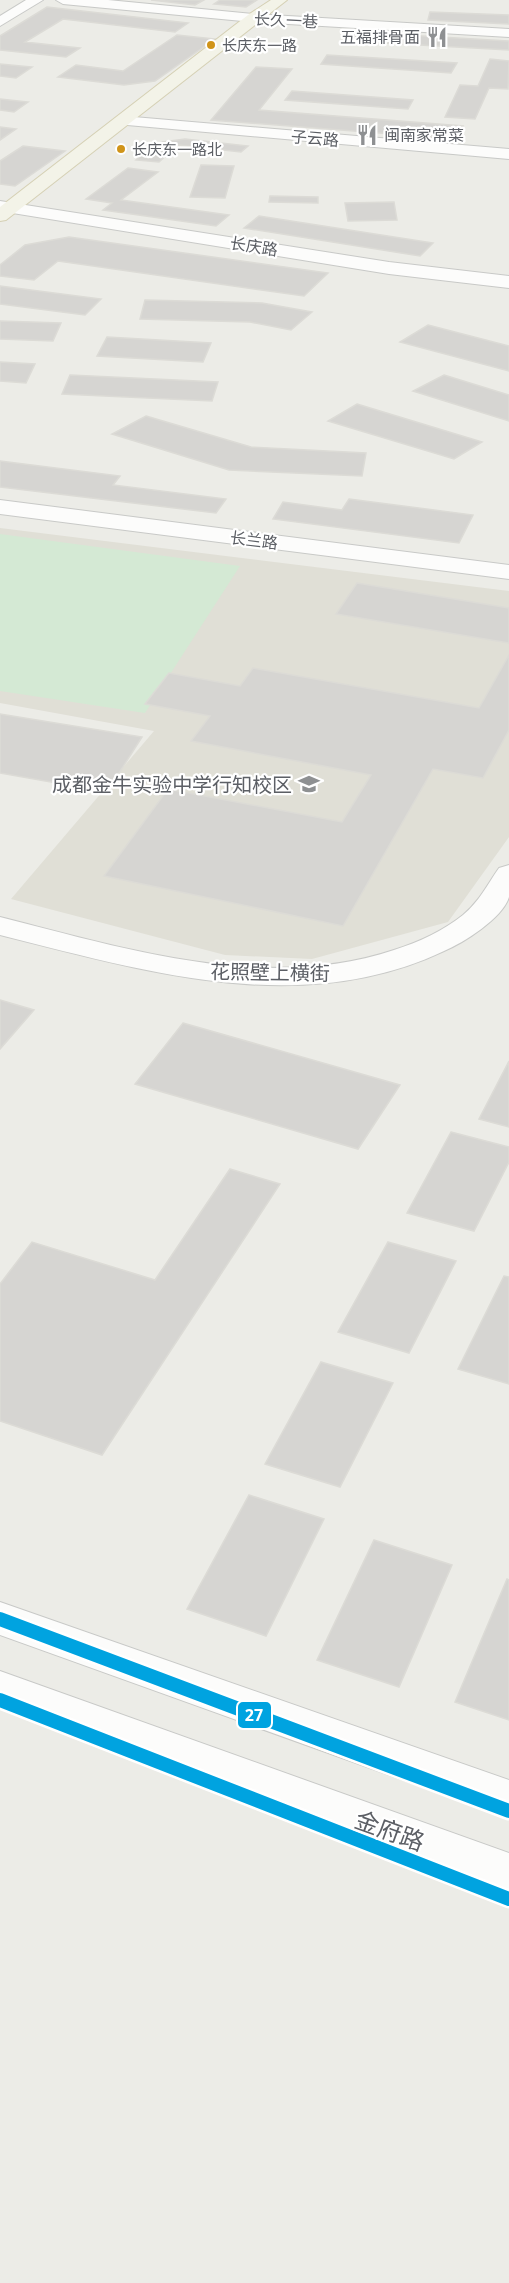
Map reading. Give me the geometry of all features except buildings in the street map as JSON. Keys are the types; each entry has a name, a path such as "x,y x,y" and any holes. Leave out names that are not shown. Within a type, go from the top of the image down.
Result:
{"main road":[{"path":"4,210 122,122 253,18 280,0"}],"street":[{"path":"0,22 36,0"},
{"name":"长久一巷","path":"63,0 253,18 509,33"},
{"name":"子云路","path":"122,122 509,154"},
{"name":"长庆路","path":"4,210 389,268 509,282"},
{"name":"长兰路","path":"0,507 509,572"},
{"name":"花照壁上横街","path":"0,926 170,967 220,974 277,976 340,974 397,961 440,942 475,922 498,896 509,874"},
{"path":"0,1618 509,1799"},
{"name":"金府路","path":"0,1688 509,1873"}],"shaded area":[{"name":"成都金牛实验中学行知校区","path":"0,528 509,591 509,837 448,922 312,959 225,955 11,899 154,731 0,703"}],"green space":[{"path":"0,534 240,566 145,713 0,691"}],"transit line":[{"name":"27","path":"0,1619 509,1811"},
{"name":"27","path":"0,1700 509,1899"}],"place":[{"name":"五福排骨面","path":"437,37"},
{"name":"长庆东一路","path":"211,45"},
{"name":"闽南家常菜","path":"367,135"},
{"name":"长庆东一路北","path":"121,149"},
{"name":"成都金牛实验中学行知校区","path":"309,784"}]}
